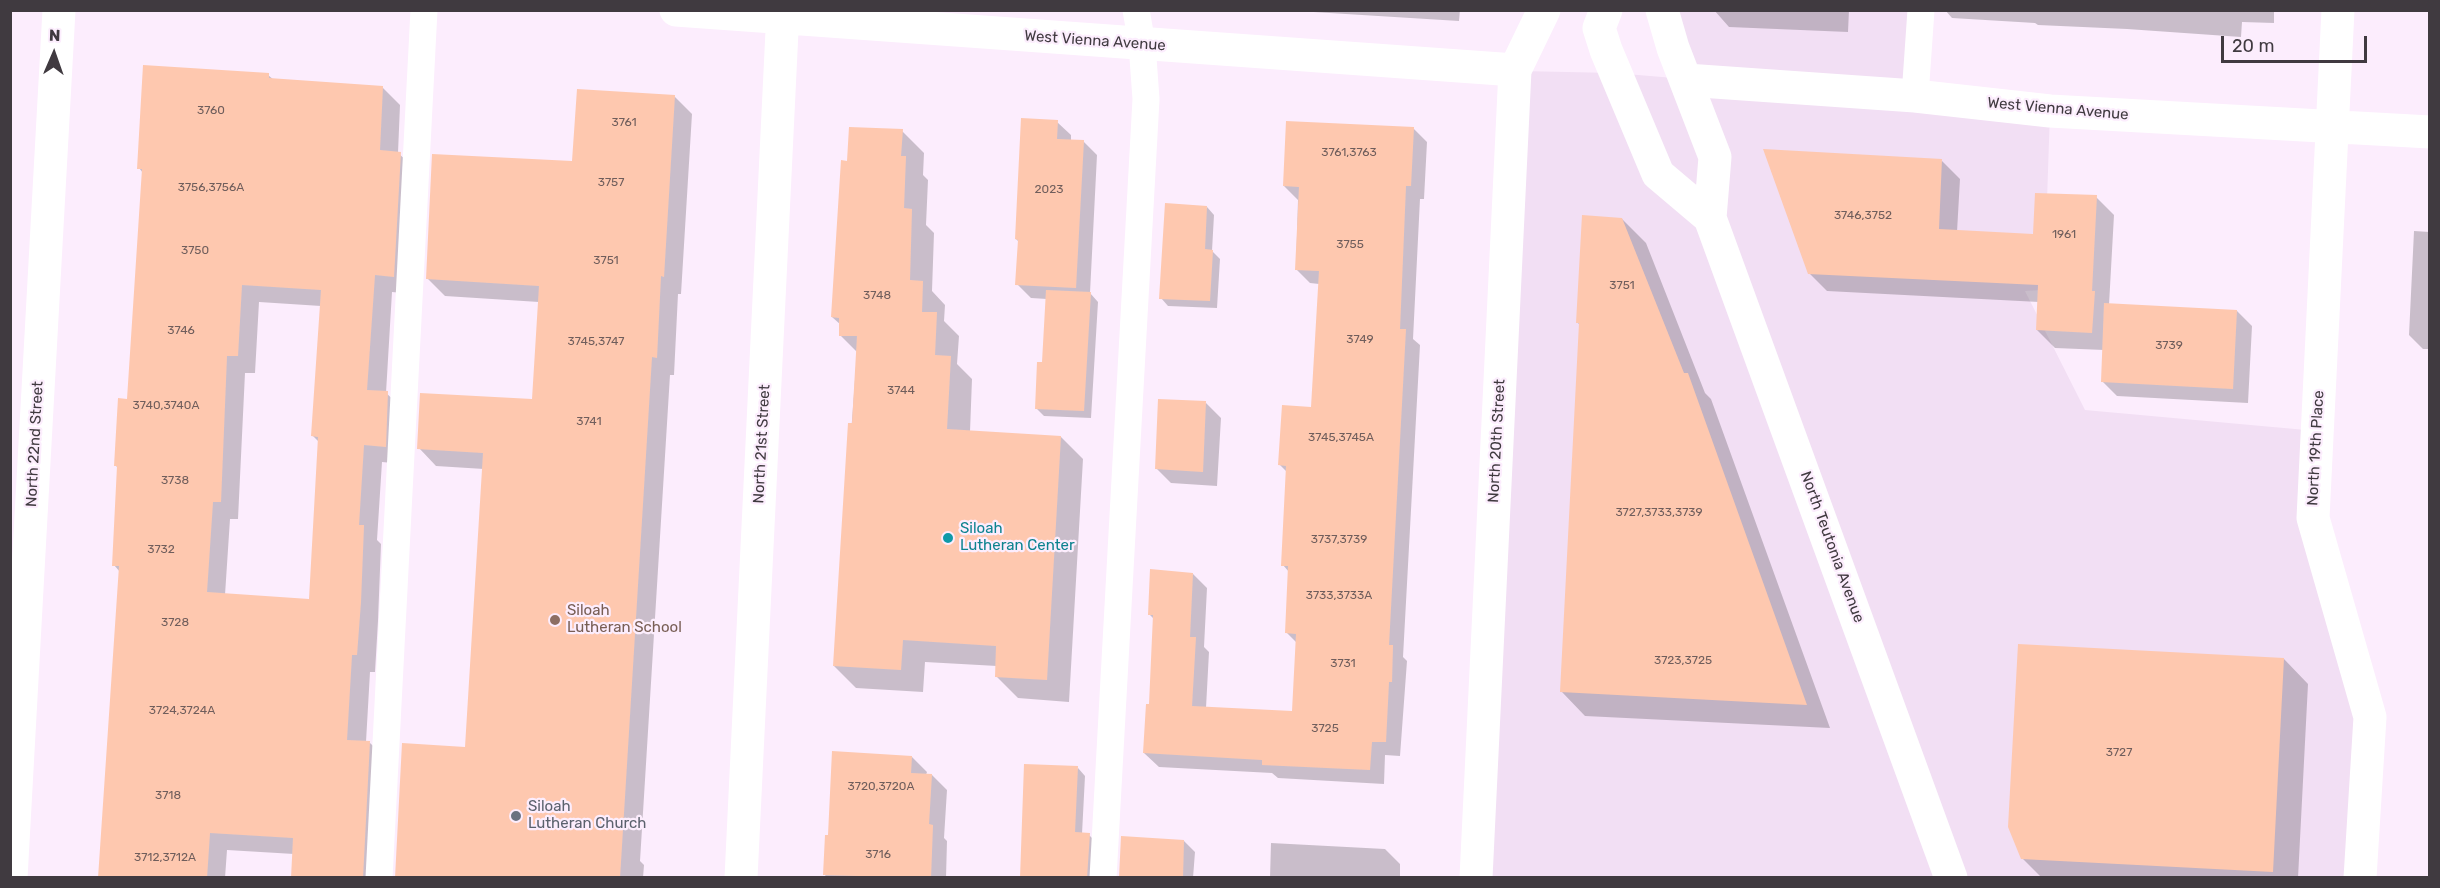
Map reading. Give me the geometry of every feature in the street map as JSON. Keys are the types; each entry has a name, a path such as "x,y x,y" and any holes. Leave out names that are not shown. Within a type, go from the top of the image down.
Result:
{"street":[{"name":"North 22nd Street","path":"11,878 59,10"},
{"name":"West Vienna Avenue","path":"676,10 783,14 1142,44 1515,70"},
{"name":"North 20th Street","path":"1476,878 1515,70 1544,10"},
{"name":"North Teutonia Avenue","path":"1606,10 1599,28 1658,174 1710,218"},
{"name":"North Teutonia Avenue","path":"1662,10 1715,157 1710,218 1951,878"},
{"name":"North 19th Place","path":"2338,10 2313,518 2370,717 2360,878"},
{"name":"North 21st Street","path":"741,878 783,14"},
{"name":"West Vienna Avenue","path":"1686,80 1915,96 2050,111 2430,132"}],"lane":[{"path":"379,878 424,10"},
{"path":"1103,878 1146,99 1142,44 1136,10"},
{"path":"1915,96 1921,10"}],"shaded area":[{"path":"1658,11 1921,11 1915,96 2050,111 2044,290 2025,291 2085,410 2317,431 2313,518 2370,717 2360,877 1476,878 1520,71 1614,73 1686,79"}],"building":[{"path":"143,65 269,73 269,78 383,86 380,150 401,152 394,277 375,275 367,390 388,391 386,447 364,445 359,525 364,525 361,602 357,655 352,655 347,740 370,741 363,878 291,878 293,838 210,833 207,878 98,878 119,566 112,566 117,466 114,466 118,398 127,399 142,169 137,169","holes":["242,285 321,290 311,436 318,437 309,599 207,592 213,502 221,502 227,356 238,356"]},
{"path":"577,89 675,95 657,358 652,357 620,878 395,878 402,743 465,747 483,453 417,449 420,393 532,399 539,286 426,279 432,154 572,161"},
{"path":"1021,118 1058,120 1057,139 1084,140 1076,288 1015,285"},
{"path":"1286,121 1414,127 1411,186 1406,186 1400,329 1406,329 1389,645 1393,645 1392,682 1389,682 1386,742 1372,742 1370,770 1262,765 1262,760 1143,753 1146,704 1149,704 1153,615 1148,615 1150,569 1193,573 1190,637 1196,637 1192,706 1292,711 1296,634 1285,633 1288,566 1281,566 1286,466 1278,465 1282,405 1311,407 1319,271 1295,270 1299,187 1283,186"},
{"name":"Siloah Lutheran Center","path":"849,127 903,129 901,156 906,156 904,208 912,209 910,280 923,281 922,312 937,312 935,355 951,356 947,429 1061,436 1047,680 995,677 996,646 903,640 901,670 833,666 848,423 852,423 857,336 839,336 839,318 831,317 841,160 847,161"},
{"path":"1763,149 1942,159 1939,229 2033,234 2035,193 2097,195 2092,333 2036,330 2038,285 1808,274"},
{"path":"1165,203 1207,206 1205,249 1213,250 1210,301 1159,299"},
{"path":"1582,215 1622,218 1684,373 1688,373 1807,705 1560,692 1579,323 1576,323"},
{"path":"1046,290 1091,292 1084,411 1035,409 1037,362 1042,362"},
{"path":"2104,303 2237,310 2233,389 2101,382"},
{"path":"1158,399 1206,401 1203,472 1155,469"},
{"path":"2018,644 2284,658 2273,872 2021,859 2008,827"},
{"path":"832,751 912,756 911,773 932,774 929,824 933,825 931,878 823,875 825,835 828,835"},
{"path":"1024,764 1078,766 1075,832 1090,833 1087,878 1020,878"},
{"path":"1121,836 1184,840 1183,878 1119,878"}],"place":[{"name":"Siloah Lutheran Center","path":"948,538"},
{"name":"Siloah Lutheran School","path":"555,620"},
{"name":"Siloah Lutheran Church","path":"516,816"}]}
